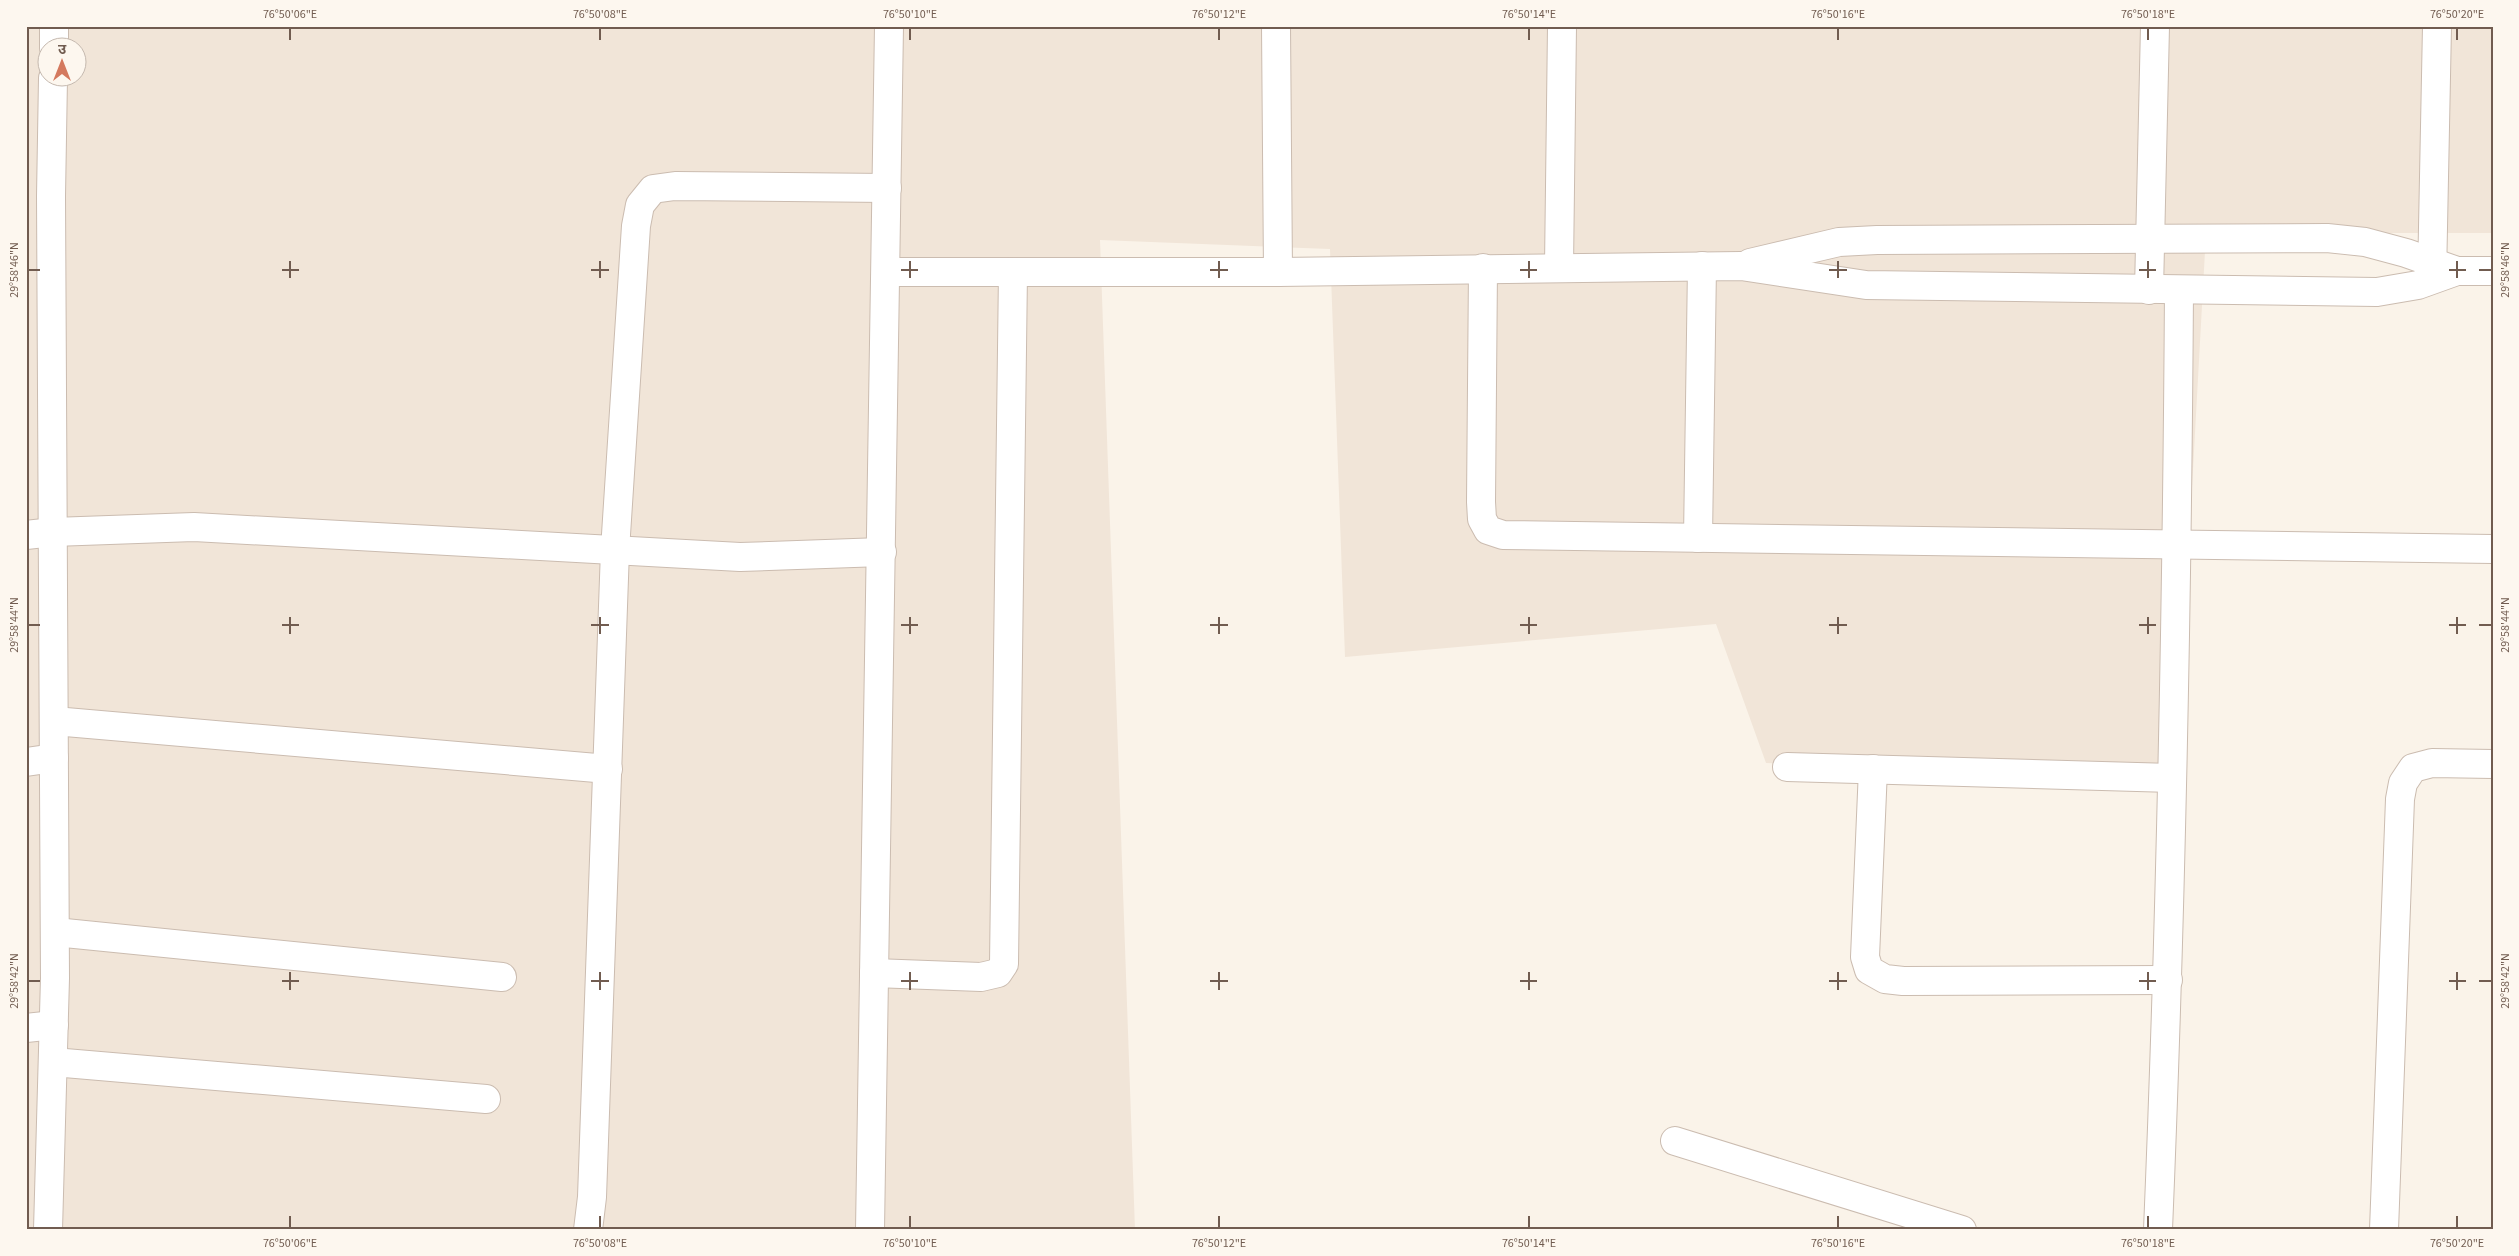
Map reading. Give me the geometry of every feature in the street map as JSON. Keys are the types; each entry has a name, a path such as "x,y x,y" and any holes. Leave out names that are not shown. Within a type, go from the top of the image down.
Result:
{"street":[{"path":"870,1230 887,272 889,26"},
{"path":"1276,26 1278,272"},
{"path":"1559,267 1562,26"},
{"path":"2149,290 2155,26"},
{"path":"2437,26 2441,271"},
{"path":"48,1230 54,1025 54,721 39,533 51,196 53,88"},
{"path":"588,1230 592,1197 615,550 636,226 640,205 653,189 676,186 887,188"},
{"path":"1741,266 1839,242 2327,238 2365,242 2441,271 2493,271"},
{"path":"1698,538 1702,266"},
{"path":"887,272 1278,272 1741,266 1866,285 2376,292 2418,285 2441,271"},
{"path":"1483,268 1482,519 1488,530 1503,535 2493,549"},
{"path":"874,973 981,977 998,973 1004,964 1013,272"},
{"path":"2158,1230 2168,980 2178,544 2179,290"},
{"path":"39,533 194,527 740,557 882,552"},
{"path":"54,721 608,769"},
{"path":"26,762 54,758"},
{"path":"2384,1230 2400,799 2403,783 2413,768 2432,764 2493,764"},
{"path":"1787,767 2172,778"},
{"path":"1873,769 1864,957 1869,970 1885,979 1903,981 2168,980"},
{"path":"55,932 502,977"},
{"path":"26,1028 54,1025"},
{"path":"53,1062 486,1100"},
{"path":"1674,1141 1962,1230"}],"shaded area":[{"path":"26,26 2493,26 2493,233 2206,233 2176,778 1766,763 1716,624 1345,657 1330,249 1100,240 1135,1230 26,1230"}]}
